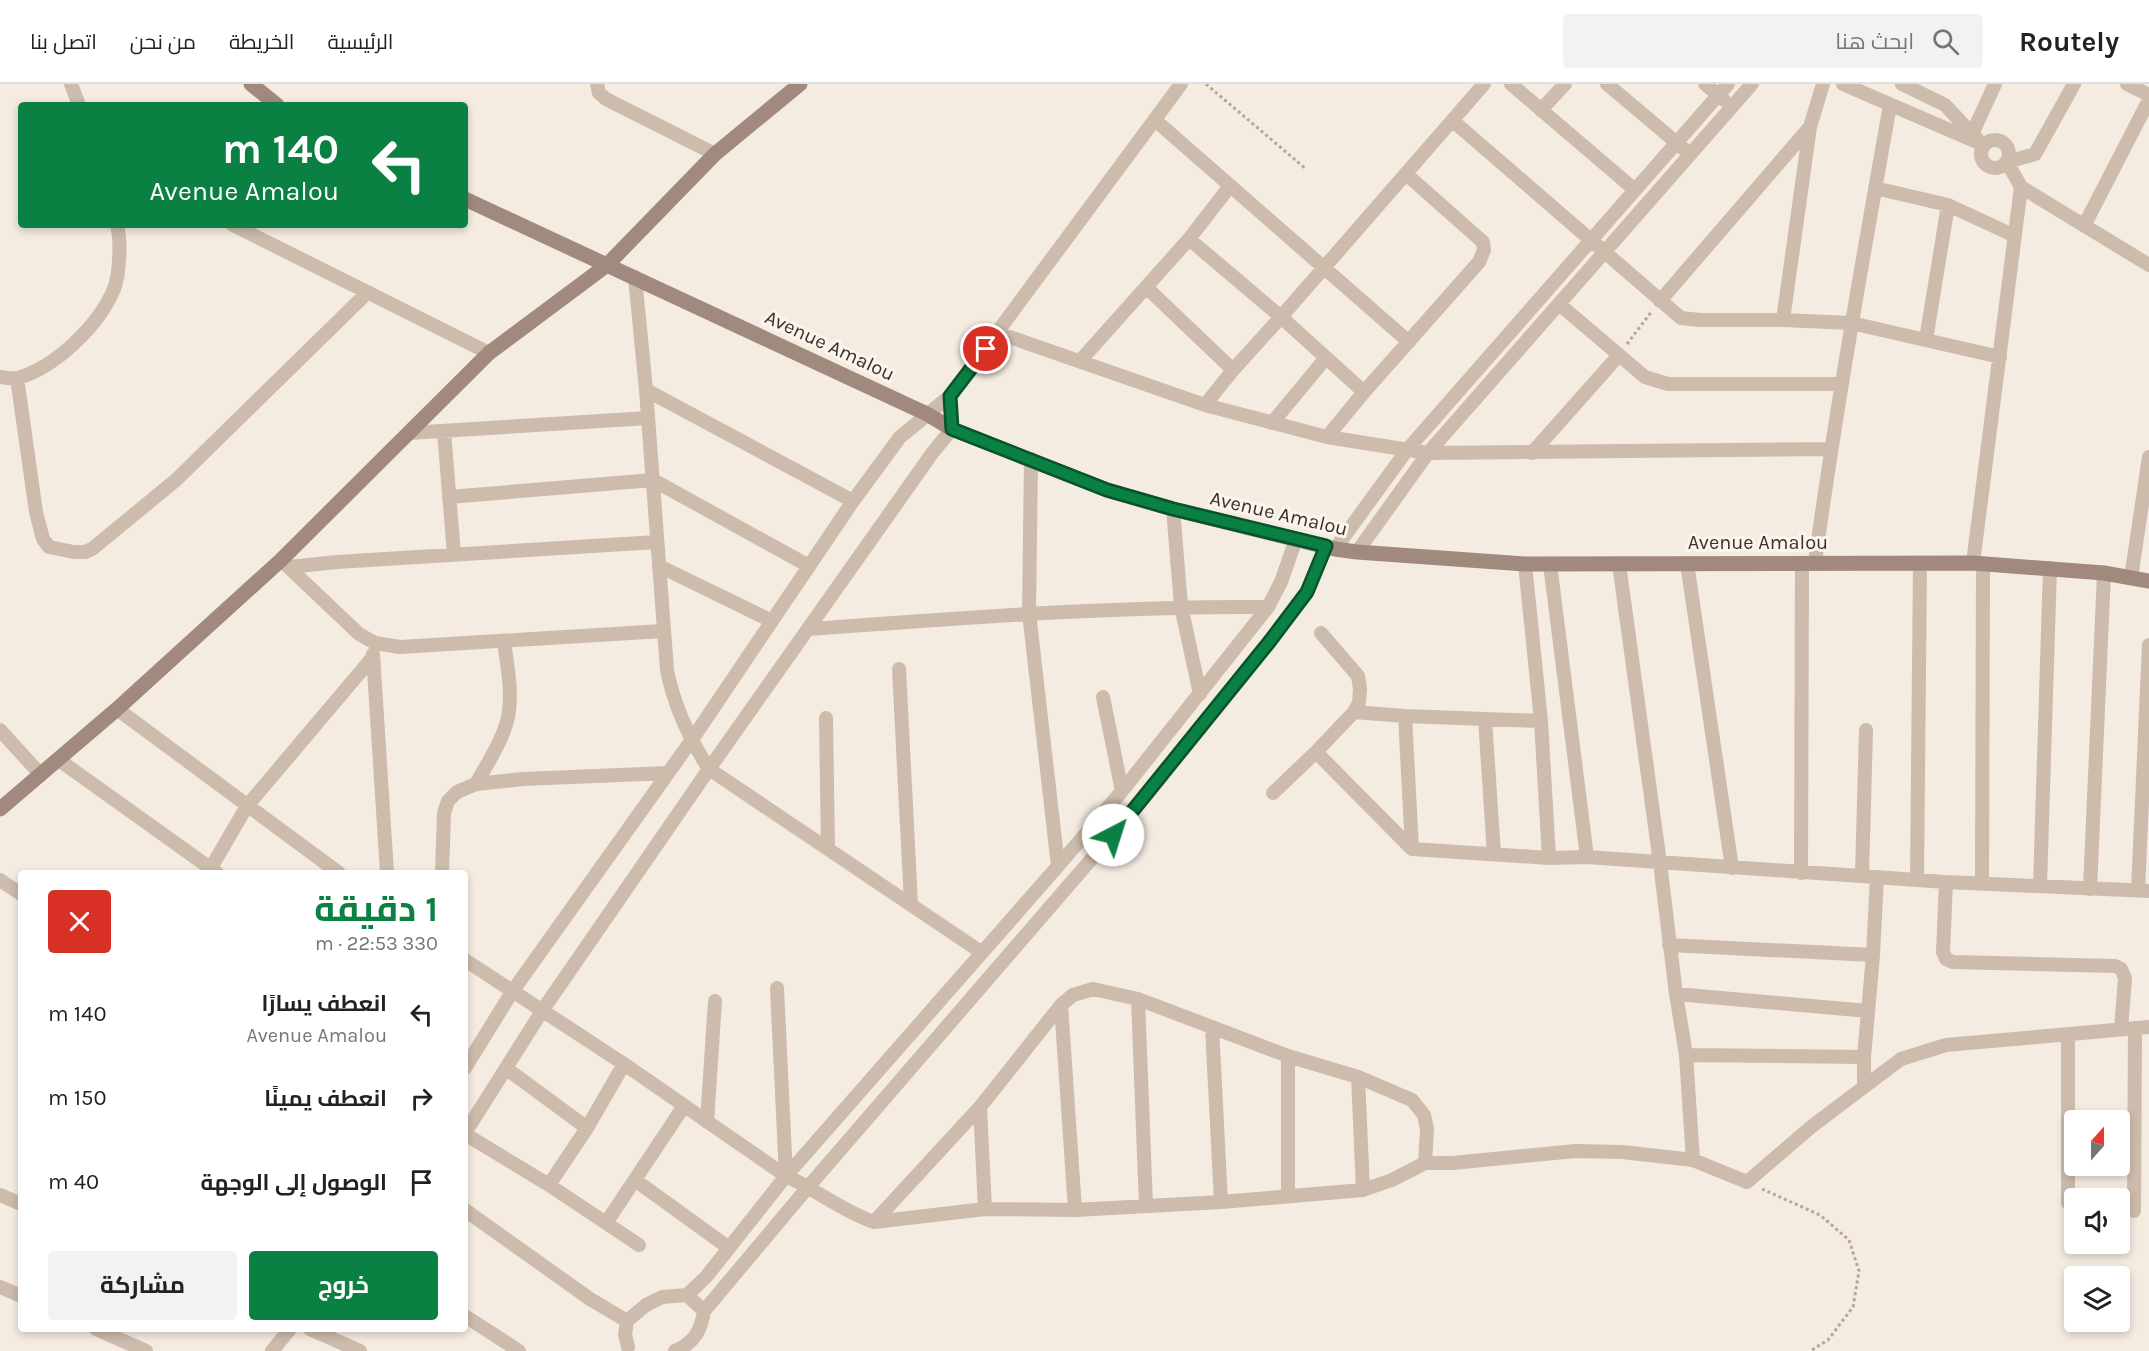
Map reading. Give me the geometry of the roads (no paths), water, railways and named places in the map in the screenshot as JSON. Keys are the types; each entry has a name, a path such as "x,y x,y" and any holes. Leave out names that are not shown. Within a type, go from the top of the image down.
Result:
{"main road":[{"path":"251,84 273,102"},
{"path":"0,809 285,563 408,433 489,353 607,265 715,154 800,84"},
{"name":"Avenue Amalou","path":"468,200 927,414 952,429 1107,490 1330,548 1526,564 1920,562 1978,564 2104,573 2149,581"}],"street":[{"path":"71,84 78,102"},
{"path":"597,84 599,93 606,99 715,154"},
{"path":"468,1064 512,992 691,741 853,501 900,437 950,396 1181,84"},
{"path":"1466,84 1482,86"},
{"path":"1510,84 1635,190"},
{"path":"1541,110 1565,84"},
{"path":"1607,84 1690,154"},
{"path":"1706,84 1732,107"},
{"path":"675,1351 689,1345 702,1325 704,1311 808,1186 1075,880 1146,795 1270,641 1307,592 1330,548 1407,450 1728,84"},
{"path":"1357,552 1428,453 1752,84"},
{"path":"1783,320 1810,127 1823,84"},
{"path":"1843,84 1984,145"},
{"path":"1973,132 1995,84"},
{"path":"2074,84 2035,154 2007,162 1998,168 1987,165 1981,156 1984,145 1994,140 2004,142 2010,152 2007,162 2021,187 2147,258"},
{"path":"2127,84 2149,94"},
{"path":"1910,85 1945,105 1984,145"},
{"path":"1205,405 1233,370 1482,86"},
{"path":"2085,224 2149,100"},
{"path":"1801,873 1809,563 1831,449 1890,105"},
{"path":"1155,120 1409,342"},
{"path":"1452,121 1682,318 1688,320 1851,323 2000,357"},
{"path":"1660,301 1810,127"},
{"path":"1327,437 1479,262 1484,250 1483,242 1406,174"},
{"path":"1080,361 1189,239 1230,186"},
{"path":"1982,883 1978,564 2021,187"},
{"path":"1875,188 1948,205 2015,236"},
{"path":"1926,340 1948,205"},
{"path":"0,377 17,378 41,368 66,351 96,320 115,288 119,257 118,228"},
{"path":"239,228 489,353"},
{"path":"1189,239 1281,317 1364,392"},
{"path":"635,277 667,670 672,695 691,741 709,769 981,952"},
{"path":"1146,287 1233,370"},
{"path":"17,378 36,512 43,539 49,547 85,552 92,549 176,480 368,292"},
{"path":"1559,304 1645,377 1668,384 1841,384"},
{"path":"998,333 1205,405 1327,437 1428,453 1831,449"},
{"path":"1532,453 1619,355"},
{"path":"1272,423 1325,359"},
{"path":"646,390 853,501"},
{"path":"468,1129 542,1011 709,769 933,452 952,429 950,396"},
{"path":"408,433 648,418"},
{"path":"444,431 454,555"},
{"path":"2131,578 2149,457"},
{"path":"1031,459 1029,613 1058,866"},
{"path":"449,497 653,480 809,566"},
{"path":"1173,509 1181,606 1200,694"},
{"path":"630,1350 625,1334 627,1321 646,1305 662,1297 687,1295 706,1277 786,1176 1122,790 1268,607 1281,582 1296,539"},
{"path":"285,563 337,562 657,542"},
{"path":"1917,879 1920,562"},
{"path":"285,563 374,650 387,870"},
{"path":"1687,563 1732,868"},
{"path":"1526,564 1541,721 1549,858"},
{"path":"1550,564 1587,857"},
{"path":"1619,564 1686,1055 1694,1160"},
{"path":"659,566 772,621"},
{"path":"2040,885 2050,568"},
{"path":"2090,889 2104,573"},
{"path":"809,629 1029,613 1181,606 1268,607"},
{"path":"213,870 248,806 374,650 663,631"},
{"path":"1274,794 1354,712 1359,703 1359,676 1321,633"},
{"path":"476,784 509,714 510,697 504,641"},
{"path":"1316,752 1412,849 1549,858 1587,857 1946,882 2143,890 2149,645"},
{"path":"899,669 911,904"},
{"path":"1103,697 1122,790"},
{"path":"117,709 335,870"},
{"path":"1354,712 1541,721"},
{"path":"1405,716 1412,849"},
{"path":"826,718 828,849"},
{"path":"1485,720 1494,854"},
{"path":"0,730 41,775"},
{"path":"1862,875 1866,730"},
{"path":"59,760 209,870"},
{"path":"442,870 444,813 448,801 457,792 476,784 524,779 668,773"},
{"path":"1864,1085 1877,877"},
{"path":"0,880 18,892"},
{"path":"1946,882 1943,952 1946,959 1953,962 2115,966 2121,969 2125,978 2135,1028 2134,1211"},
{"path":"1670,945 1873,955"},
{"path":"468,962 624,1064 786,1176 808,1186 831,1203 874,1222 985,1209 1075,1210 1221,1202 1363,1190 1392,1180 1425,1163 1453,1163 1575,1150 1622,1152 1694,1160 1747,1182 1864,1085 1901,1059 1946,1045 2135,1028"},
{"path":"777,988 786,1176"},
{"path":"874,1222 980,1107 1061,1005 1073,995 1094,989 1138,999 1288,1056 1358,1077 1412,1100 1424,1115 1427,1129 1425,1163"},
{"path":"1676,994 1868,1011"},
{"path":"1138,999 1146,1206"},
{"path":"707,1122 715,1001"},
{"path":"1061,1005 1075,1210"},
{"path":"1212,1027 1221,1202"},
{"path":"2068,1035 2068,1188"},
{"path":"468,1044 477,1050"},
{"path":"1686,1055 1864,1057"},
{"path":"1288,1056 1288,1196"},
{"path":"549,1185 587,1128 624,1064"},
{"path":"507,1069 587,1128"},
{"path":"1358,1077 1363,1190"},
{"path":"606,1223 684,1106"},
{"path":"980,1107 985,1209"},
{"path":"468,1136 549,1185 639,1245"},
{"path":"635,1180 729,1248"},
{"path":"0,1195 18,1203"},
{"path":"468,1212 590,1299 627,1321"},
{"path":"0,1287 18,1295"},
{"path":"687,1295 704,1311"},
{"path":"468,1318 519,1351"},
{"path":"103,1332 147,1351"},
{"path":"272,1351 288,1332"},
{"path":"317,1332 360,1351"}]}
